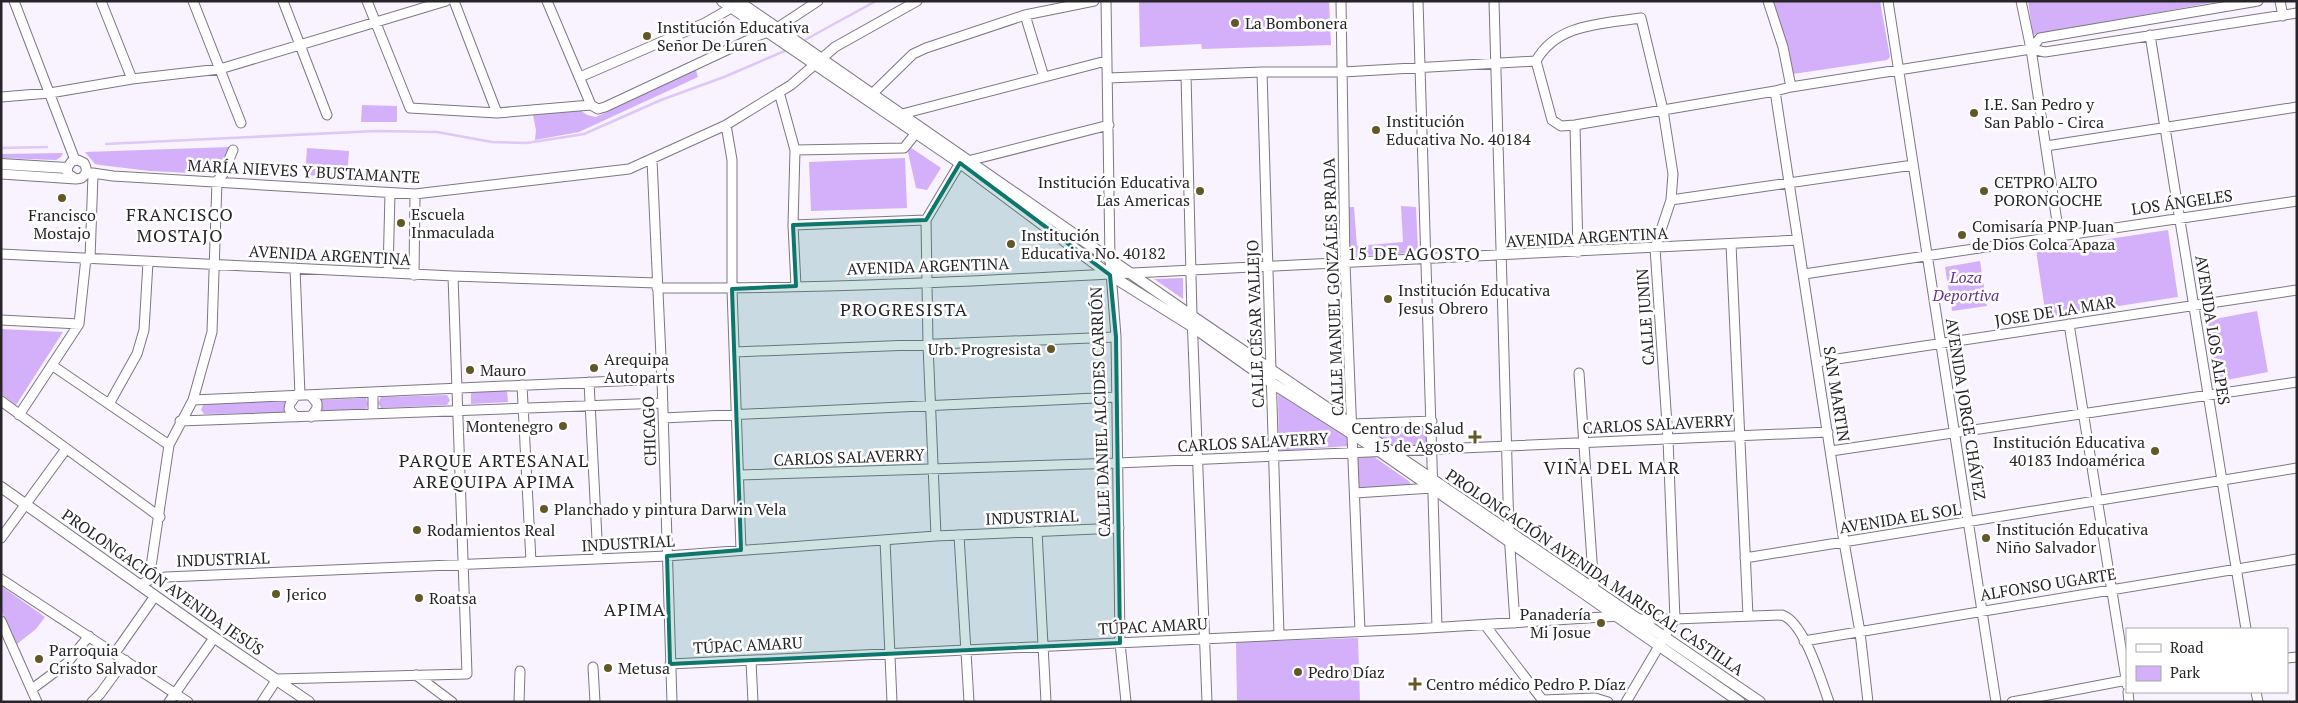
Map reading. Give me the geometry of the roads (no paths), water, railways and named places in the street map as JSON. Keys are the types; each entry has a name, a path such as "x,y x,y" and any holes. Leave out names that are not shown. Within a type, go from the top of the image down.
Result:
{"main road":[{"path":"722,1 734,4 792,43 812,52 818,61"},
{"path":"792,43 802,56 818,61"},
{"name":"PROLONGACIÓN AVENIDA MARISCAL CASTILLA","path":"818,61 868,97 1130,273 1272,383 1392,452 1432,483 1592,594 1637,619 1662,642 1740,702"},
{"name":"PROLONGACIÓN AVENIDA MARISCAL CASTILLA","path":"868,97 902,114 918,130"},
{"name":"PROLONGACIÓN AVENIDA MARISCAL CASTILLA","path":"965,162 1110,274 1272,369 1353,429 1379,452 1432,483"},
{"path":"1,164 67,168"},
{"name":"PROLONGACIÓN AVENIDA JESÚS","path":"1,487 144,583 155,596 309,702"},
{"name":"PROLONGACIÓN AVENIDA MARISCAL CASTILLA","path":"1592,594 1616,616 1760,702"}],"street":[{"path":"14,1 75,160"},
{"path":"101,1 132,79"},
{"path":"193,1 241,123"},
{"path":"283,1 327,115"},
{"path":"367,1 410,108 497,113 591,105 598,109 605,107 757,36 774,30 818,1"},
{"path":"1,98 50,93 132,79 220,69 446,1"},
{"path":"454,1 497,113"},
{"path":"547,1 591,105"},
{"name":"MARÍA NIEVES Y BUSTAMANTE","path":"90,173 415,194 600,174 629,168 652,160 726,125 801,77 835,47 917,1"},
{"path":"868,97 913,54 1025,15 1094,1"},
{"name":"CALLE DANIEL ALCIDES CARRIÓN","path":"1106,1 1110,274 1116,337 1120,643 1126,702"},
{"name":"CALLE MANUEL GONZÁLES PRADA","path":"1341,1 1345,264 1360,631"},
{"path":"1418,1 1424,260 1432,421 1431,449 1437,627"},
{"path":"1494,1 1500,257 1510,538 1515,623"},
{"path":"1768,1 1783,47 1791,88"},
{"name":"AVENIDA JORGE CHÁVEZ","path":"1888,1 1996,702"},
{"path":"2022,1 2059,235"},
{"path":"2031,50 2040,38 2258,1"},
{"path":"2280,1 2283,16"},
{"path":"580,77 705,24 734,4"},
{"path":"1108,78 1262,72 1343,72 1419,66 1536,61 1552,120 1562,126 1898,70 2031,50 2045,52 2297,13"},
{"path":"1025,15 1044,77"},
{"name":"CALLE JUNIN","path":"1536,61 1541,51 1561,34 1581,26 1641,18 1663,110 1672,174 1672,200 1655,248 1668,439 1675,619"},
{"name":"AVENIDA LOS ALPES","path":"2150,35 2246,628"},
{"path":"902,114 1106,61"},
{"name":"CALLE CÉSAR VALLEJO","path":"1262,72 1279,635"},
{"path":"1186,75 1192,322 1207,702"},
{"name":"SAN MARTIN","path":"1775,91 1844,542 1860,632 1868,702"},
{"path":"779,92 795,150 793,225 796,286"},
{"path":"2046,146 2297,107"},
{"path":"726,125 732,160 732,289 738,415 741,550"},
{"path":"936,536 926,282 926,220 965,162 1052,138 1109,125"},
{"path":"1575,125 1578,252"},
{"path":"795,150 904,148 918,130"},
{"path":"144,583 160,517 169,445 180,421 193,400 212,332 217,181 223,174 234,150"},
{"path":"75,160 67,168 68,174 76,179"},
{"path":"18,415 53,366 79,324 88,259 90,173 84,163 75,160"},
{"name":"CHICAGO","path":"652,160 663,403 672,702"},
{"path":"1672,200 1913,165"},
{"path":"1,174 76,179 90,173"},
{"path":"388,273 390,193"},
{"path":"414,274 415,194"},
{"name":"LOS ÁNGELES","path":"1804,274 2297,201"},
{"path":"793,225 926,220"},
{"name":"AVENIDA ARGENTINA","path":"1,254 732,289 1500,257 1798,240"},
{"path":"1731,244 1748,616"},
{"path":"108,404 137,354 144,330 148,262"},
{"path":"295,268 298,395 290,404 289,409 296,417"},
{"path":"262,702 277,679 467,674 453,276"},
{"name":"JOSE DE LA MAR","path":"1817,362 2297,290"},
{"path":"1,320 79,324"},
{"path":"2012,702 2126,682 2069,324"},
{"path":"735,352 1116,337"},
{"path":"53,366 169,445"},
{"path":"1580,373 1592,594"},
{"path":"193,400 662,379"},
{"path":"589,382 598,559"},
{"path":"1831,451 2297,382"},
{"path":"522,385 532,562"},
{"path":"373,392 373,414"},
{"path":"310,395 317,403 317,408 311,416"},
{"path":"663,418 1117,397"},
{"path":"1,401 160,517"},
{"path":"180,421 663,403"},
{"path":"1353,429 1432,421"},
{"name":"CARLOS SALAVERRY","path":"739,475 1118,463 1828,432"},
{"path":"1,538 66,449"},
{"name":"AVENIDA EL SOL","path":"1745,558 2297,468"},
{"path":"1355,493 1432,483"},
{"name":"INDUSTRIAL","path":"144,583 166,576 667,556 936,536 1119,528"},
{"path":"1037,531 1046,702"},
{"path":"959,535 969,702"},
{"path":"885,540 892,702"},
{"name":"ALFONSO UGARTE","path":"1804,641 2297,559"},
{"path":"1,579 188,702"},
{"path":"115,653 155,596"},
{"name":"TÚPAC AMARU","path":"670,664 1485,625 1616,616 1637,619 1787,616 1796,626 1804,641"},
{"path":"1626,702 1675,619"},
{"path":"1,621 37,702"},
{"path":"1485,625 1544,701 1595,698 1608,702"},
{"path":"32,689 67,663 89,636"},
{"path":"169,702 214,638"},
{"path":"1804,641 1830,702"},
{"path":"92,702 125,660"},
{"path":"751,660 753,702"},
{"path":"593,667 595,702"},
{"path":"519,702 520,671"},
{"path":"415,675 452,702"}],"waterway":[{"path":"803,41 876,1"},
{"path":"106,144 376,131 437,132 492,142 527,143 584,134 661,100 724,77 787,50"},
{"path":"1,148 47,147"}],"place":[{"name":"La Bombonera","path":"1235,23"},
{"name":"Institución Educativa Señor De Luren","path":"647,36"},
{"name":"I.E. San Pedro y San Pablo - Circa","path":"1974,113"},
{"name":"Institución Educativa No. 40184","path":"1376,130"},
{"name":"Institución Educativa Las Americas","path":"1200,191"},
{"name":"CETPRO ALTO PORONGOCHE","path":"1984,191"},
{"name":"Francisco Mostajo","path":"62,198"},
{"name":"Escuela Inmaculada","path":"401,223"},
{"name":"Comisaría PNP Juan de Dios Colca Apaza","path":"1962,235"},
{"name":"Institución Educativa No. 40182","path":"1011,244"},
{"name":"Institución Educativa Jesus Obrero","path":"1388,299"},
{"name":"Urb. Progresista","path":"1051,349"},
{"name":"Arequipa Autoparts","path":"594,368"},
{"name":"Mauro","path":"470,370"},
{"name":"Montenegro","path":"563,426"},
{"name":"Centro de Salud 15 de Agosto","path":"1475,437"},
{"name":"Institución Educativa 40183 Indoamérica","path":"2155,451"},
{"name":"Planchado y pintura Darwin Vela","path":"544,509"},
{"name":"Rodamientos Real","path":"417,530"},
{"name":"Institución Educativa Niño Salvador","path":"1986,538"},
{"name":"Jerico","path":"276,594"},
{"name":"Roatsa","path":"419,598"},
{"name":"Panadería Mi Josue","path":"1601,623"},
{"name":"Parroquia Cristo Salvador","path":"39,659"},
{"name":"Metusa","path":"608,668"},
{"name":"Pedro Díaz","path":"1298,672"},
{"name":"Centro médico Pedro P. Díaz","path":"1415,684"}],"district":[{"name":"FRANCISCO MOSTAJO","path":"180,224"},
{"name":"15 DE AGOSTO","path":"1414,253"},
{"name":"PROGRESISTA","path":"904,309"},
{"name":"VIÑA DEL MAR","path":"1612,467"},
{"name":"PARQUE ARTESANAL AREQUIPA APIMA","path":"494,470"},
{"name":"APIMA","path":"635,609"}],"park label":[{"name":"Loza Deportiva","path":"1966,286"}]}
